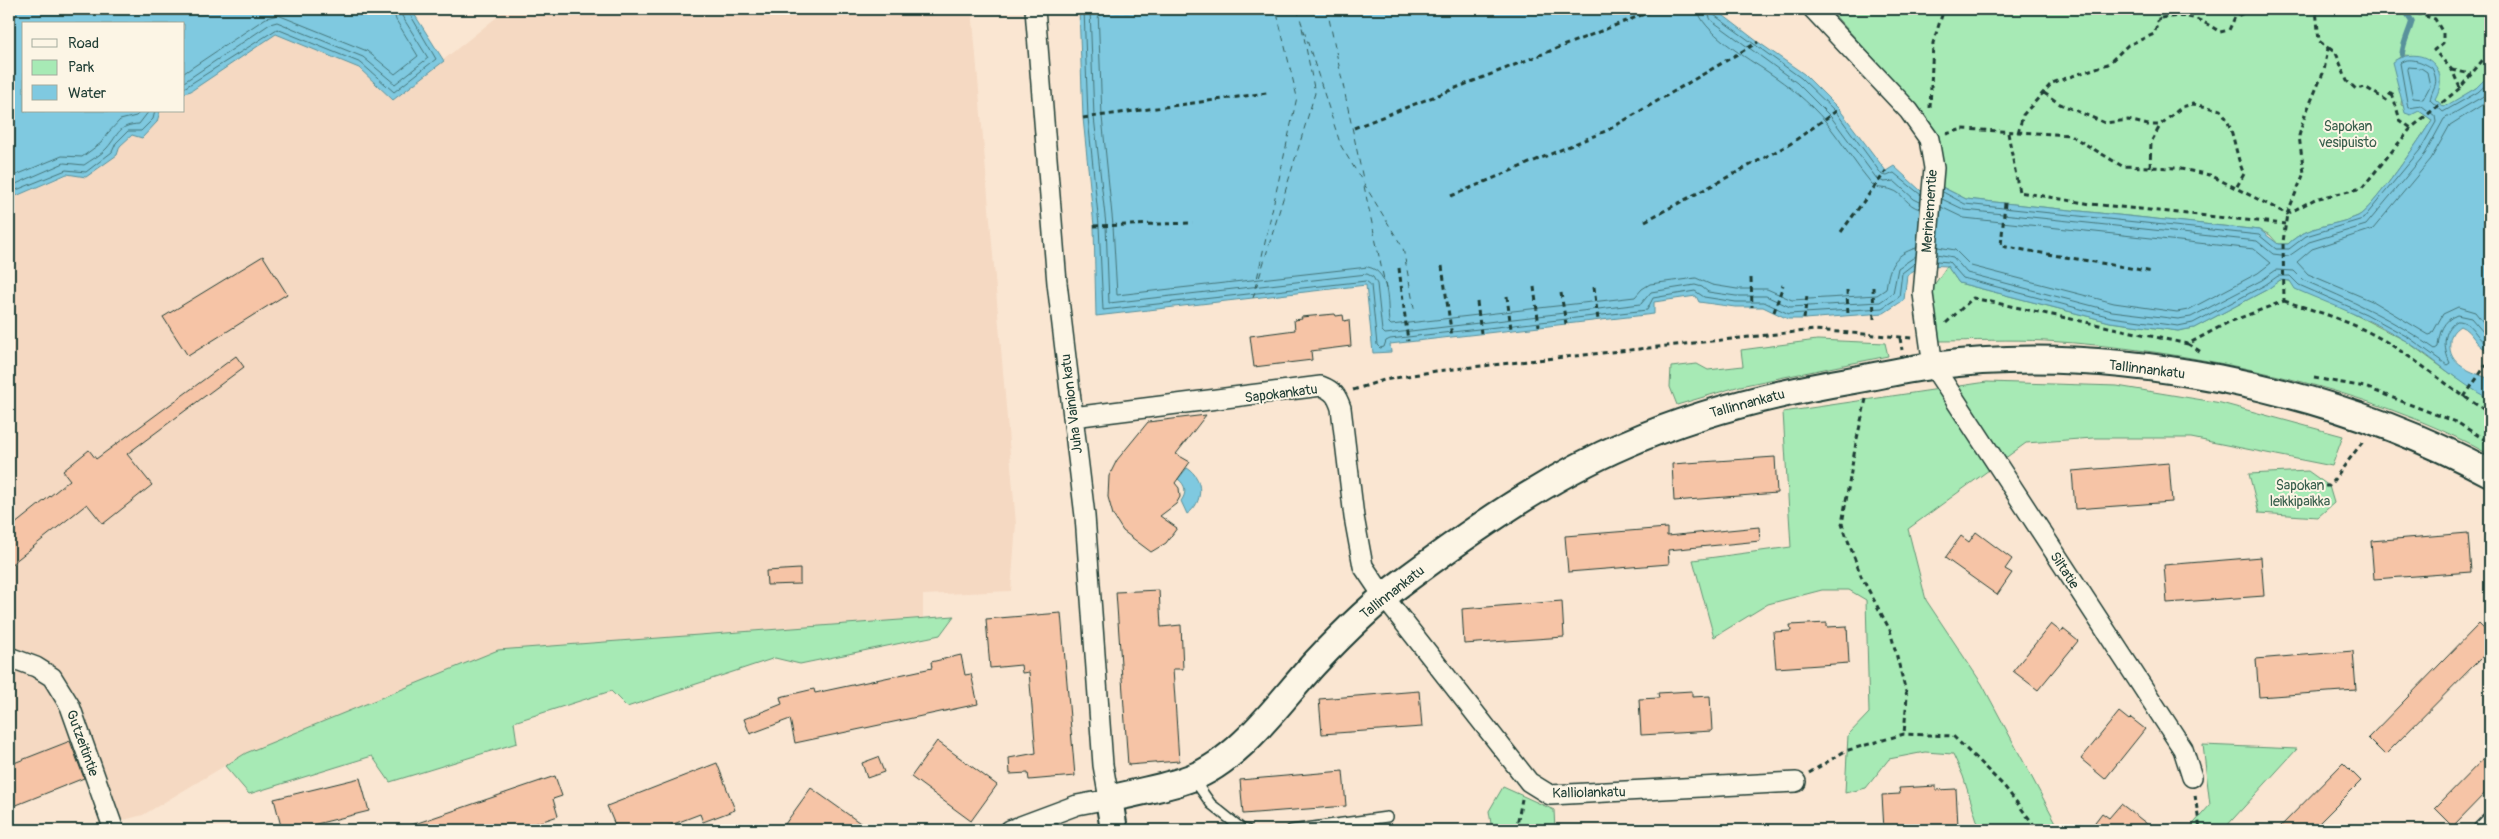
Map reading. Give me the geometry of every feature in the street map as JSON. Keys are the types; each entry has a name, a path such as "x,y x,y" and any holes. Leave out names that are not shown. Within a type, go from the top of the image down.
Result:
{"street":[{"name":"Juha Vainion katu","path":"1034,9 1057,283 1085,516 1103,765 1109,799"},
{"name":"Meriniementie","path":"1813,9 1909,111 1929,139 1934,168 1923,294 1933,366"},
{"name":"Tallinnankatu","path":"1109,799 1192,778 1225,758 1249,736 1345,631 1384,597 1469,534 1572,470 1625,444 1686,420 1803,388 1933,366 2024,360 2126,366 2183,372 2312,401 2360,416 2460,456 2490,472"},
{"name":"Siltatie","path":"1933,366 2183,749 2192,777"},
{"name":"Sapokankatu","path":"1073,417 1321,386 1332,390 1338,397 1341,408 1354,517 1363,566 1384,597"},
{"name":"Kalliolankatu","path":"1384,597 1528,782 1550,795 1796,782"},
{"name":"Gutzeitintie","path":"9,657 36,667 52,677 70,706 114,830"},
{"path":"1010,830 1076,805 1109,799 1114,830"},
{"path":"2483,830 2490,823"}],"lane":[{"path":"1192,778 1212,804 1242,829 1247,830"},
{"path":"1291,830 1386,817"}],"path":[{"path":"1354,128 1657,9"},
{"path":"1944,9 1933,43 1929,139 1963,129 2070,135 2122,166 2176,168 2210,176 2287,214"},
{"path":"2018,133 2023,115 2052,83 2108,64 2128,45 2154,34 2161,18 2162,9"},
{"path":"2161,18 2182,15 2198,18 2220,32 2230,30 2234,17 2253,9"},
{"path":"2316,9 2319,41 2336,53 2347,81 2356,89 2365,87 2386,100 2392,92 2400,120 2411,128"},
{"path":"2424,9 2416,13 2435,19 2443,33 2443,43 2434,50 2452,70 2460,88"},
{"path":"1079,11 1236,10"},
{"path":"1451,196 1608,130 1758,42"},
{"path":"2284,301 2283,242 2285,224 2287,214 2304,173 2300,136 2305,115 2324,71 2328,48"},
{"path":"2287,214 2315,199 2362,188 2411,128 2460,88 2490,51"},
{"path":"2452,70 2471,74"},
{"path":"1083,118 1267,93"},
{"path":"2044,93 2060,104 2105,123 2128,120 2148,125 2160,125"},
{"path":"2150,167 2151,142 2155,130 2182,107 2193,104 2221,110 2230,122 2236,156 2244,174 2236,188"},
{"path":"1644,221 1790,144 1839,109"},
{"path":"2008,133 2019,192 2091,204 2285,224"},
{"path":"1841,232 1886,172"},
{"path":"2005,203 2001,246 2153,272"},
{"path":"1094,226 1193,223"},
{"path":"1442,266 1452,337"},
{"path":"1398,268 1408,341"},
{"path":"1751,278 1752,307"},
{"path":"1774,312 1783,285"},
{"path":"1534,287 1539,326"},
{"path":"1594,287 1598,320"},
{"path":"1873,287 1874,319"},
{"path":"1847,290 1848,316"},
{"path":"1561,293 1566,324"},
{"path":"1804,319 1807,295"},
{"path":"1507,296 1511,330"},
{"path":"1338,397 1384,380 1436,371 1814,330 1884,335 1900,338 1929,337 1973,298 2188,344 2227,323 2284,301 2340,319 2388,342 2464,397 2490,413"},
{"path":"1477,302 1481,333"},
{"path":"2464,397 2486,365"},
{"path":"1872,376 1856,443 1842,524 1862,576 1890,630 1907,696 1904,734"},
{"path":"2298,486 2329,486 2368,435"},
{"path":"1796,782 1845,751 1904,734 1953,736 2004,786 2038,830"},
{"path":"2192,777 2200,830"},
{"path":"1516,830 1518,812 1528,782"}],"shaded area":[{"path":"507,9 972,9 1016,524 1011,591 923,595 923,626 246,753 143,815 100,826 86,777 71,741 9,765 9,199 117,155 120,146 132,135 157,122 160,112 185,112 185,93 191,91 276,34 359,68 393,100"}],"green space":[{"name":"Sapokan vesipuisto","path":"1829,9 2490,9 2490,74 2476,88 2444,108 2435,99 2418,56 2403,55 2393,62 2402,96 2401,105 2419,110 2432,120 2396,172 2365,211 2349,220 2313,229 2288,244 2278,244 2270,235 2260,230 1966,199 1940,186 1927,117"},
{"path":"1947,266 1959,283 2110,322 2178,331 2194,328 2268,289 2280,280 2290,281 2406,341 2455,377 2490,399 2490,455 2442,431 2390,409 2275,375 2216,362 2100,345 2046,341 1937,341 1928,294"},
{"path":"1817,340 1885,343 1888,356 1740,386 1677,405 1670,387 1671,367 1697,364 1708,370 1743,366 1741,350"},
{"path":"1987,382 2117,386 2221,403 2343,436 2332,466 2191,438 2093,438 2026,443 1908,529 1926,600 1982,684 2060,830 1980,830 1963,776 1953,754 1925,752 1889,759 1866,788 1845,793 1848,735 1869,713 1866,600 1849,590 1822,590 1768,604 1714,637 1693,560 1791,547 1783,412"},
{"name":"Sapokan leikkipaikka","path":"2308,471 2329,486 2334,503 2318,517 2259,513 2249,474"},
{"path":"954,616 940,635 800,664 775,658 627,707 611,691 514,722 517,743 390,782 372,756 249,794 225,766 246,753 498,650"},
{"path":"2203,745 2297,749 2223,830 2188,830 2210,805"},
{"path":"1503,787 1554,810 1555,830 1492,830 1489,811"}],"water":[{"path":"9,9 411,9 444,61 393,100 359,68 276,34 191,91 185,93 185,22 22,22 22,112 160,112 157,122 142,138 132,135 120,146 117,155 86,177 67,174 9,199"},
{"path":"1079,9 1715,9 1804,74 1839,109 1886,171 1894,166 1921,191 1940,186 1966,199 2260,230 2278,244 2288,244 2313,229 2349,220 2365,211 2396,172 2432,120 2419,111 2411,115 2405,113 2392,62 2413,55 2431,61 2437,68 2440,77 2440,87 2435,99 2444,107 2476,88 2490,74 2490,351 2481,346 2468,331 2460,326 2451,337 2450,350 2453,357 2462,367 2490,379 2490,399 2468,386 2417,348 2393,333 2295,289 2290,281 2280,280 2268,289 2194,328 2178,331 2110,322 1959,283 1947,266 1921,267 1907,275 1904,300 1884,313 1788,319 1763,307 1735,307 1699,302 1696,296 1654,302 1654,314 1390,344 1391,352 1373,353 1366,285 1096,316 1094,226 1083,118"},
{"path":"1187,468 1197,478 1200,491 1197,504 1187,514 1181,501 1185,489 1178,479"}],"building":[{"path":"263,256 287,294 188,356 163,317"},
{"path":"1335,314 1336,316 1343,315 1344,321 1349,320 1351,346 1311,351 1312,360 1254,367 1250,336 1295,330 1294,320 1302,319 1301,317"},
{"path":"236,356 244,367 127,454 152,485 103,524 87,504 9,566 9,529 70,480 63,471 89,450 96,459"},
{"path":"1206,415 1176,454 1190,462 1175,483 1179,488 1180,497 1176,504 1160,516 1177,528 1166,543 1151,552 1123,531 1113,515 1108,497 1109,476 1117,460 1148,422"},
{"path":"1775,457 1777,493 1674,501 1672,464"},
{"path":"2169,463 2172,502 2075,509 2072,471"},
{"path":"1759,527 1760,541 1668,550 1669,564 1568,572 1565,536 1667,528 1667,536"},
{"path":"1976,532 2012,559 2005,569 2012,573 1997,595 1945,558 1961,536 1969,542"},
{"path":"2468,533 2471,572 2374,579 2371,541"},
{"path":"2261,557 2264,596 2167,603 2164,565"},
{"path":"800,569 800,584 767,585 766,571"},
{"path":"1159,590 1161,627 1181,625 1183,669 1173,669 1179,761 1128,765 1116,592"},
{"path":"1562,601 1564,637 1464,644 1462,609"},
{"path":"1061,613 1075,776 1029,780 1028,773 1010,774 1009,758 1036,753 1029,672 1022,673 1021,665 990,668 986,619"},
{"path":"1827,623 1827,627 1847,626 1849,663 1776,668 1773,632 1791,631 1790,625"},
{"path":"2051,624 2061,632 2063,629 2078,641 2038,690 2013,671"},
{"path":"2479,624 2490,635 2490,649 2385,755 2368,738"},
{"path":"2353,651 2356,690 2259,697 2256,659"},
{"path":"961,655 965,675 971,674 978,704 795,743 790,719 750,734 744,719 782,704 780,697 814,689 815,693 932,668 931,662"},
{"path":"1419,691 1422,727 1322,734 1319,699"},
{"path":"1692,691 1692,697 1710,696 1712,731 1641,735 1639,699 1659,698 1658,693"},
{"path":"2119,712 2129,720 2131,718 2145,729 2105,779 2081,759"},
{"path":"70,741 84,778 9,808 9,765"},
{"path":"937,741 997,785 971,821 911,777"},
{"path":"2490,752 2490,788 2453,826 2435,808"},
{"path":"878,757 884,772 867,778 862,763"},
{"path":"717,763 735,810 703,822 700,814 658,830 617,830 607,806"},
{"path":"2343,763 2361,781 2312,830 2277,830"},
{"path":"1343,771 1346,806 1243,814 1240,780"},
{"path":"555,776 562,796 553,799 558,816 516,830 403,830 403,828"},
{"path":"360,778 369,811 292,830 282,830 274,799"},
{"path":"1936,786 1936,790 1956,789 1958,826 1884,830 1882,795 1900,794 1899,788"},
{"path":"811,788 870,830 794,830 785,824"},
{"path":"2121,804 2155,830 2089,830 2102,813 2109,818"}],"waterway":[{"path":"2402,55 2412,21 2404,9"}],"ferry route":[{"path":"1255,288 1297,97 1276,9"},
{"path":"1297,9 1341,146 1403,248 1415,313"},
{"path":"1327,9 1363,179"},
{"path":"1253,298 1315,93 1301,22"},
{"path":"1364,186 1386,289"}]}
